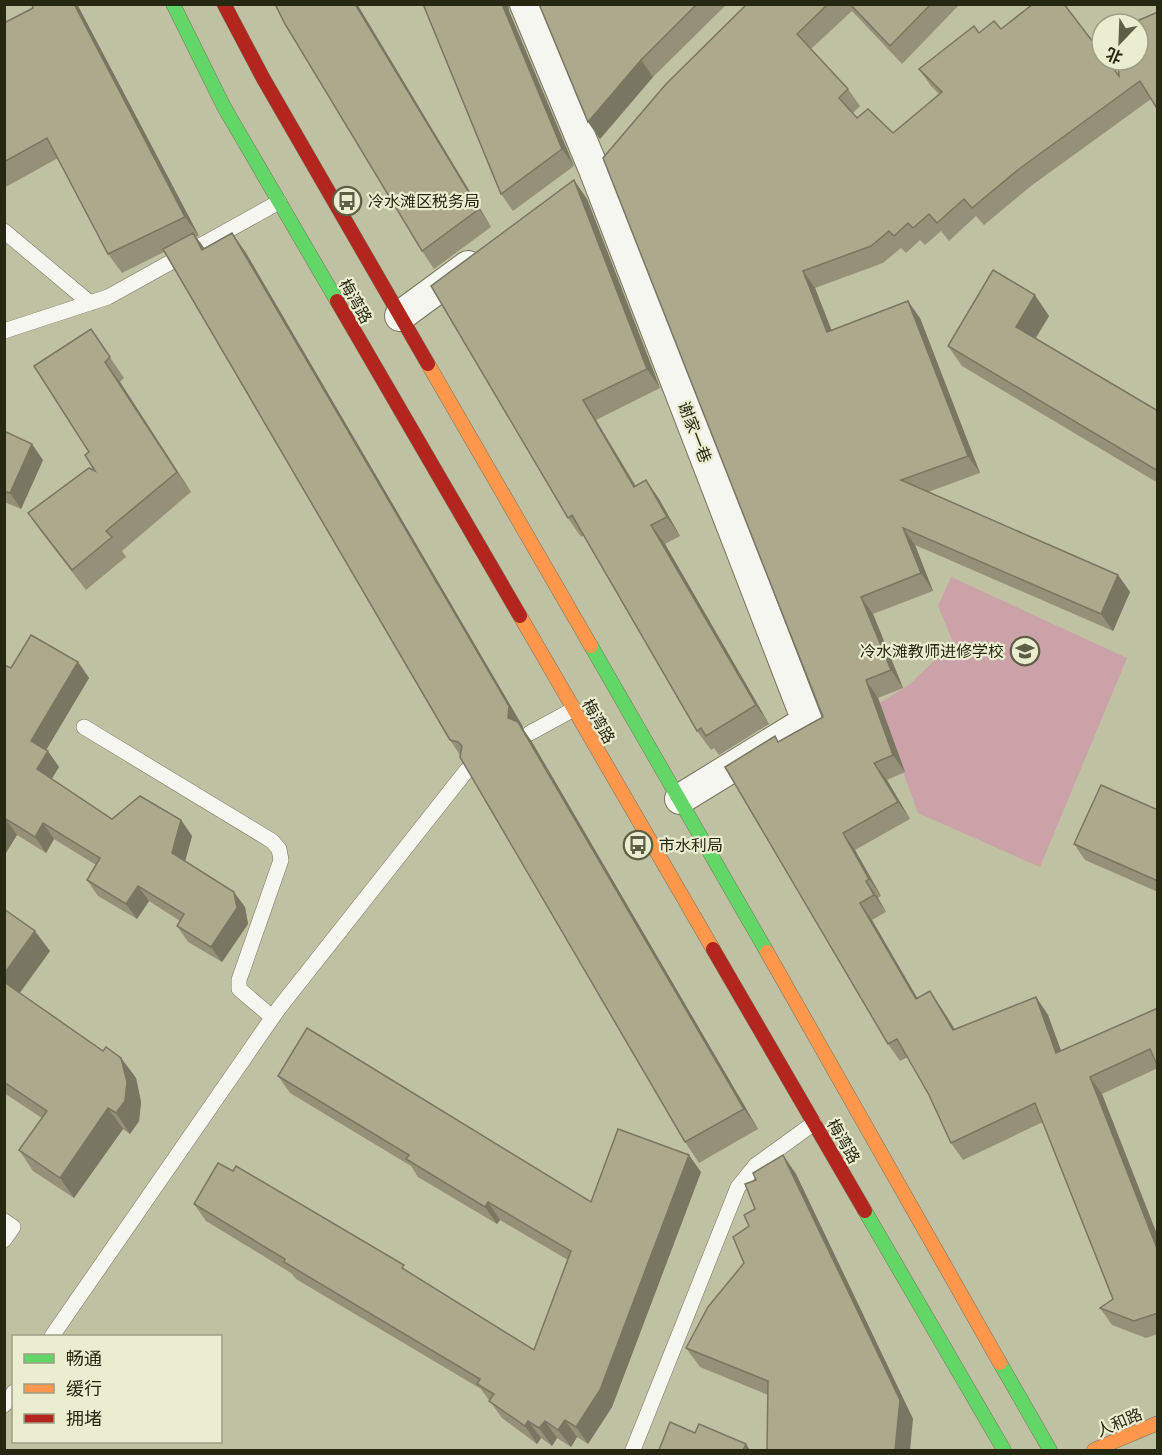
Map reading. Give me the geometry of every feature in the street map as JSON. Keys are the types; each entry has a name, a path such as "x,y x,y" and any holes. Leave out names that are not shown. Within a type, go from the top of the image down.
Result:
{"street":[{"name":"梅湾路","path":"173,4 224,107 1004,1450"},
{"name":"梅湾路","path":"224,4 262,78 680,800 1050,1450"},
{"name":"谢家一巷","path":"525,4 586,179 807,721 680,800"},
{"path":"586,179 616,147"},
{"path":"400,316 493,248"},
{"name":"人和路","path":"1094,1450 1158,1423"}],"lane":[{"path":"4,332 108,297 279,202"},
{"path":"4,231 90,303"},
{"path":"530,733 574,709"},
{"path":"84,727 272,841 279,849 281,861 239,980 239,989 272,1017"},
{"path":"53,1335 272,1017 467,770"},
{"path":"633,1450 738,1187 756,1166 814,1123"},
{"path":"4,1221 13,1227 4,1240"}],"shaded area":[{"path":"951,577 1127,658 1040,867 918,813 878,704 910,684 953,642 938,606"}],"building":[{"path":"32,4 74,4 185,217 108,254 47,138 4,162 4,23 33,8"},
{"path":"275,4 355,4 479,209 422,251"},
{"path":"423,4 502,4 562,149 501,194"},
{"path":"539,4 697,4 641,60 588,122"},
{"path":"747,4 828,4 797,34 848,89 839,98 857,118 868,109 893,133 942,92 919,69 974,26 979,33 994,21 1001,29 1033,4 1064,4 1090,38 1090,72 1116,72 1119,76 1119,72 1150,72 1150,15 1158,12 1158,110 1140,81 1019,169 972,208 964,199 937,223 929,214 913,228 908,223 894,236 889,231 871,246 803,271 827,332 908,301 968,456 901,480 1118,575 1101,614 903,528 921,573 861,597 891,670 866,680 893,755 874,763 898,802 843,833 869,879 866,881 874,895 860,903 916,999 930,991 953,1030 1036,997 1056,1053 1158,1008 1158,1067 1150,1049 1090,1077 1158,1251 1158,1313 1134,1321 1100,1308 1113,1299 1035,1103 951,1143 929,1095 897,1039 888,1044 725,767 775,736 778,742 823,717 603,158 666,84"},
{"path":"850,4 931,4 890,46"},
{"path":"574,180 647,369 583,400 634,487 646,480 667,517 651,525 756,705 706,736 701,728 697,731 572,515 568,518 431,286"},
{"path":"193,233 202,250 232,233 509,706 508,718 518,722 744,1109 685,1142 460,757 462,746 450,740 163,249"},
{"path":"993,270 1035,295 1016,327 1158,411 1158,471 948,346"},
{"path":"91,329 110,357 105,362 177,472 106,531 112,537 72,570 28,513 89,468 95,471 85,455 89,452 34,366"},
{"path":"4,431 32,444 10,493 4,491"},
{"path":"31,635 78,662 31,741 48,751 37,769 112,819 140,796 181,820 172,853 234,892 237,908 211,947 177,926 184,914 138,886 126,904 87,880 100,858 43,823 35,837 6,819 4,822 4,665 11,668"},
{"path":"1101,785 1158,810 1158,881 1074,844"},
{"path":"4,909 35,931 4,974"},
{"path":"4,982 103,1051 106,1047 121,1058 127,1082 125,1101 116,1113 108,1108 60,1178 19,1150 47,1111 4,1082"},
{"path":"307,1028 591,1202 618,1129 689,1155 600,1390 576,1427 565,1420 558,1430 545,1421 539,1428 528,1421 525,1426 489,1401 494,1394 477,1384 480,1379 284,1262 285,1259 194,1204 218,1163 233,1171 236,1166 404,1265 402,1268 534,1350 571,1251 488,1202 485,1207 406,1159 409,1155 278,1076"},
{"path":"783,1155 900,1400 895,1450 767,1450 768,1381 686,1348 708,1307 744,1263 733,1237 749,1226 744,1215 755,1209 745,1184 756,1180 753,1173"},
{"path":"670,1422 695,1433 699,1424 746,1444 743,1450 659,1450"}],"traffic: fast":[{"path":"173,4 224,107 337,301"},
{"path":"591,646 767,952"},
{"path":"865,1211 1004,1450"},
{"path":"1000,1363 1050,1450"}],"traffic: slow":[{"path":"428,364 591,646"},
{"path":"520,616 713,949"},
{"path":"767,952 1000,1363"},
{"path":"1094,1450 1158,1423"}],"traffic: jam":[{"path":"224,4 263,78 428,364"},
{"path":"337,301 520,616"},
{"path":"713,949 865,1211"}],"place":[{"name":"冷水滩区税务局","path":"347,201"},
{"name":"冷水滩教师进修学校","path":"1025,651"},
{"name":"市水利局","path":"638,845"}]}
